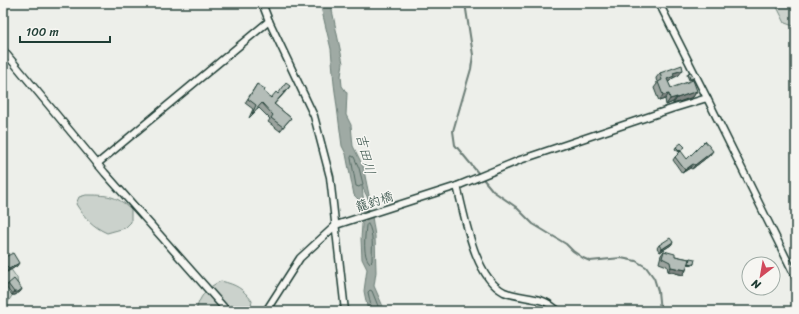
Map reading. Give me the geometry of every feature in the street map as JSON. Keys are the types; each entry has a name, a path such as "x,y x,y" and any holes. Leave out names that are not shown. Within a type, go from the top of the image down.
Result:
{"street":[{"path":"262,3 314,116 330,177 345,311"},
{"path":"659,3 796,278"},
{"path":"98,164 269,21"},
{"path":"3,50 98,164 227,311"},
{"name":"籠釣橋","path":"336,225 457,186 520,160 707,98"},
{"path":"457,186 474,249 487,276 502,291 542,301 558,311"},
{"path":"266,311 300,258 336,225"}],"shaded area":[{"path":"775,3 796,3 796,27 785,23"},
{"path":"86,195 115,198 126,204 131,209 131,222 125,228 107,233 97,228 82,213 76,204 79,197"},
{"path":"3,258 17,278 18,286 3,310"},
{"path":"221,281 239,288 245,293 252,301 250,311 196,311 199,301 204,293"}],"water":[{"name":"吉田川","path":"320,3 332,3 332,10 343,63 341,76 342,86 347,93 346,115 351,125 353,146 363,166 371,205 362,186 366,209 371,210 375,236 376,272 374,286 385,311 368,311 364,291 367,269 362,259 362,225 358,199 354,195 346,154 342,146 331,49"}],"building":[{"path":"682,65 683,70 673,73 674,76 667,79 671,88 693,80 697,91 670,99 669,94 663,95 658,82 662,80 660,73"},
{"path":"691,72 694,78 690,79 688,73"},
{"path":"286,83 290,86 274,104 291,118 283,127 271,118 273,115 262,103 252,114 256,105 248,99 257,84 265,89 264,92 271,98 276,92 278,94"},
{"path":"705,141 713,151 695,165 693,164 685,170 675,157 681,151 687,159"},
{"path":"681,143 685,147 680,151 676,147"},
{"path":"670,238 673,242 662,249 659,245"},
{"path":"664,251 675,254 675,256 689,259 686,270 671,267 670,262 662,258"},
{"path":"13,253 19,263 9,269 5,265 6,264 3,258"},
{"path":"690,258 695,259 694,264 689,263"},
{"path":"14,279 22,289 18,292 14,292 8,284"}],"waterway":[{"path":"465,3 473,55 471,69 453,131 455,145 493,191 516,207 533,224 566,244 583,258 590,261 621,258 636,261 646,267 654,278 658,291 660,311"}]}
